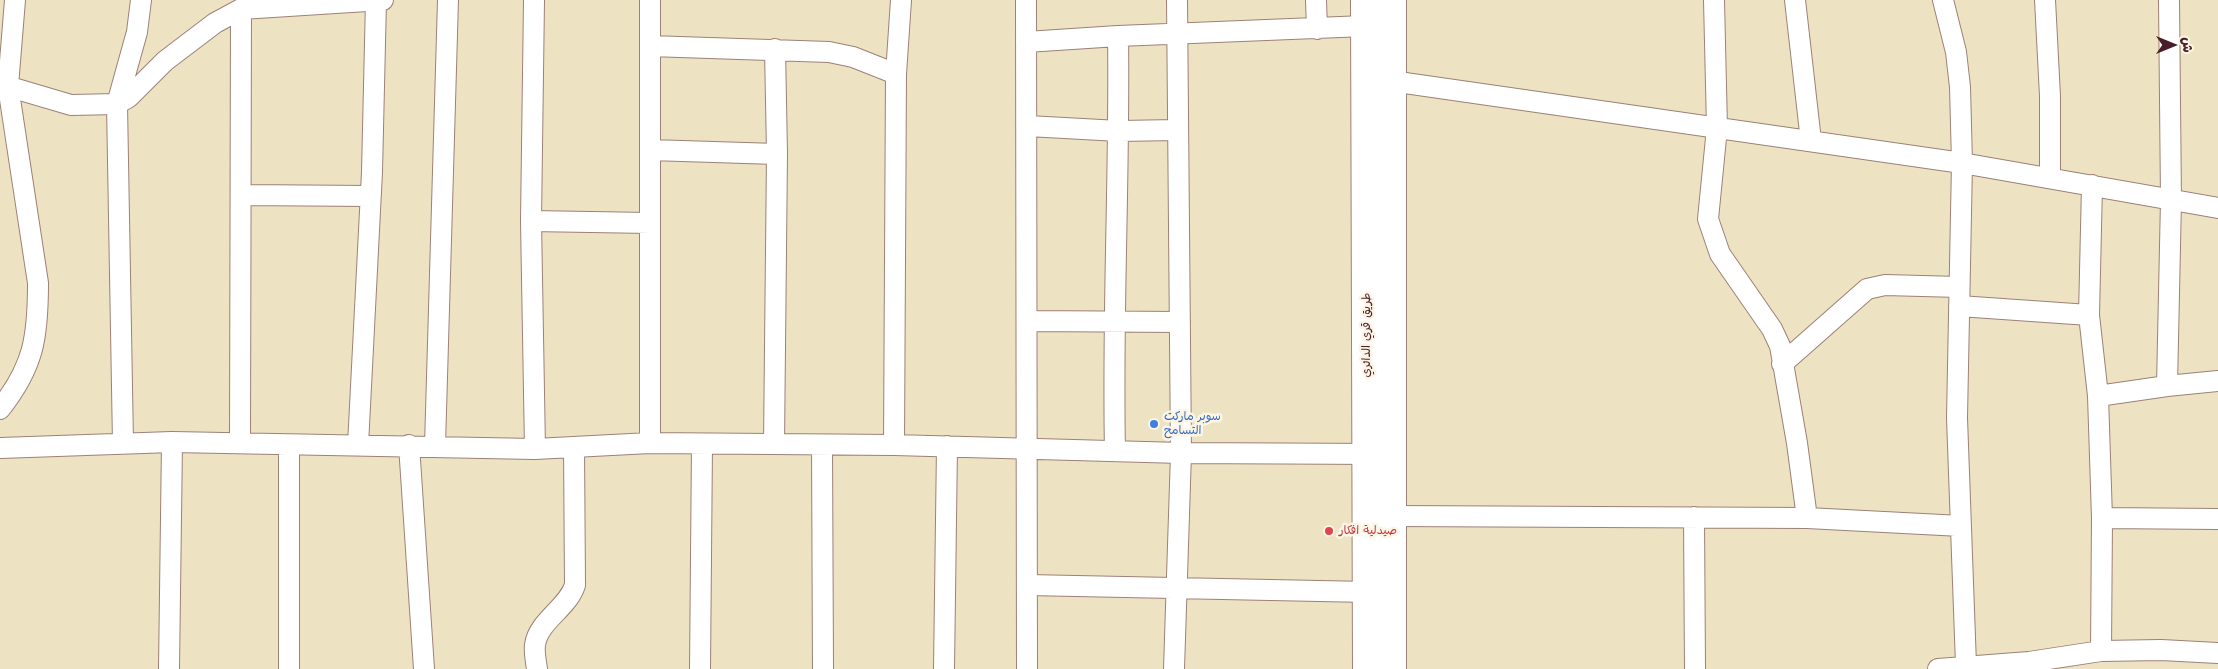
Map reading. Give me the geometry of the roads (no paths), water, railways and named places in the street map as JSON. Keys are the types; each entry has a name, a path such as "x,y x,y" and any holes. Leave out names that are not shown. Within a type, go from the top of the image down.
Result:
{"highway":[{"name":"طريق قري الدائري","path":"1367,669 1368,592 1379,454 1392,0"},
{"name":"طريق قري الدائري","path":"1365,13 1379,454 1391,516 1392,669"}],"street":[{"path":"0,409 18,387 27,369 35,341 38,314 38,283 4,85 14,0"},
{"path":"123,443 117,104 137,32 142,0"},
{"path":"358,445 370,196 376,0"},
{"path":"4,85 71,104 117,104 129,97 165,61 215,23 241,9 279,3 382,0"},
{"path":"435,446 448,0"},
{"path":"534,0 531,221 535,448"},
{"path":"650,0 650,443"},
{"path":"894,445 896,74 901,0"},
{"path":"1026,0 1028,126 1027,669"},
{"path":"1174,669 1181,453 1177,0"},
{"path":"1316,0 1317,28"},
{"path":"1714,0 1717,128 1708,219 1720,254 1772,329 1780,346 1797,443 1807,518"},
{"path":"1795,0 1811,141"},
{"path":"1943,0 1956,52 1960,87 1962,163 1956,418 1966,665"},
{"path":"2045,0 2050,96 2050,178"},
{"path":"2167,386 2171,200 2169,0"},
{"path":"240,443 241,9"},
{"path":"1026,42 1118,36 1317,28 1365,13"},
{"path":"1114,451 1119,131 1118,36"},
{"path":"650,46 775,49 843,54 896,74"},
{"path":"774,444 777,154 775,49"},
{"path":"1391,81 1962,163 2218,208"},
{"path":"1028,126 1119,131 1177,130"},
{"path":"650,150 777,154"},
{"path":"2092,185 2090,314 2098,396 2102,518 2101,651"},
{"path":"241,195 370,196"},
{"path":"531,221 650,223"},
{"path":"1782,364 1867,289 1885,285 2090,314"},
{"path":"1028,321 1180,322"},
{"path":"2098,396 2218,381"},
{"path":"0,448 172,442 535,448 650,443 894,445 1181,453 1379,454"},
{"path":"169,669 172,442"},
{"path":"700,669 702,444"},
{"path":"289,445 289,669"},
{"path":"409,445 424,669"},
{"path":"822,445 823,669"},
{"path":"944,669 946,446"},
{"path":"537,669 534,646 538,636 572,596 575,585 574,447"},
{"path":"1391,516 1807,518 1961,526"},
{"path":"1694,517 1695,669"},
{"path":"2102,518 2218,519"},
{"path":"1027,585 1368,592"},
{"path":"1938,669 1966,665 2030,665 2101,651 2162,650 2218,653"}],"place":[{"name":"سوبر ماركت التسامح","path":"1154,424"},
{"name":"صيدلية افكار","path":"1329,531"}]}
